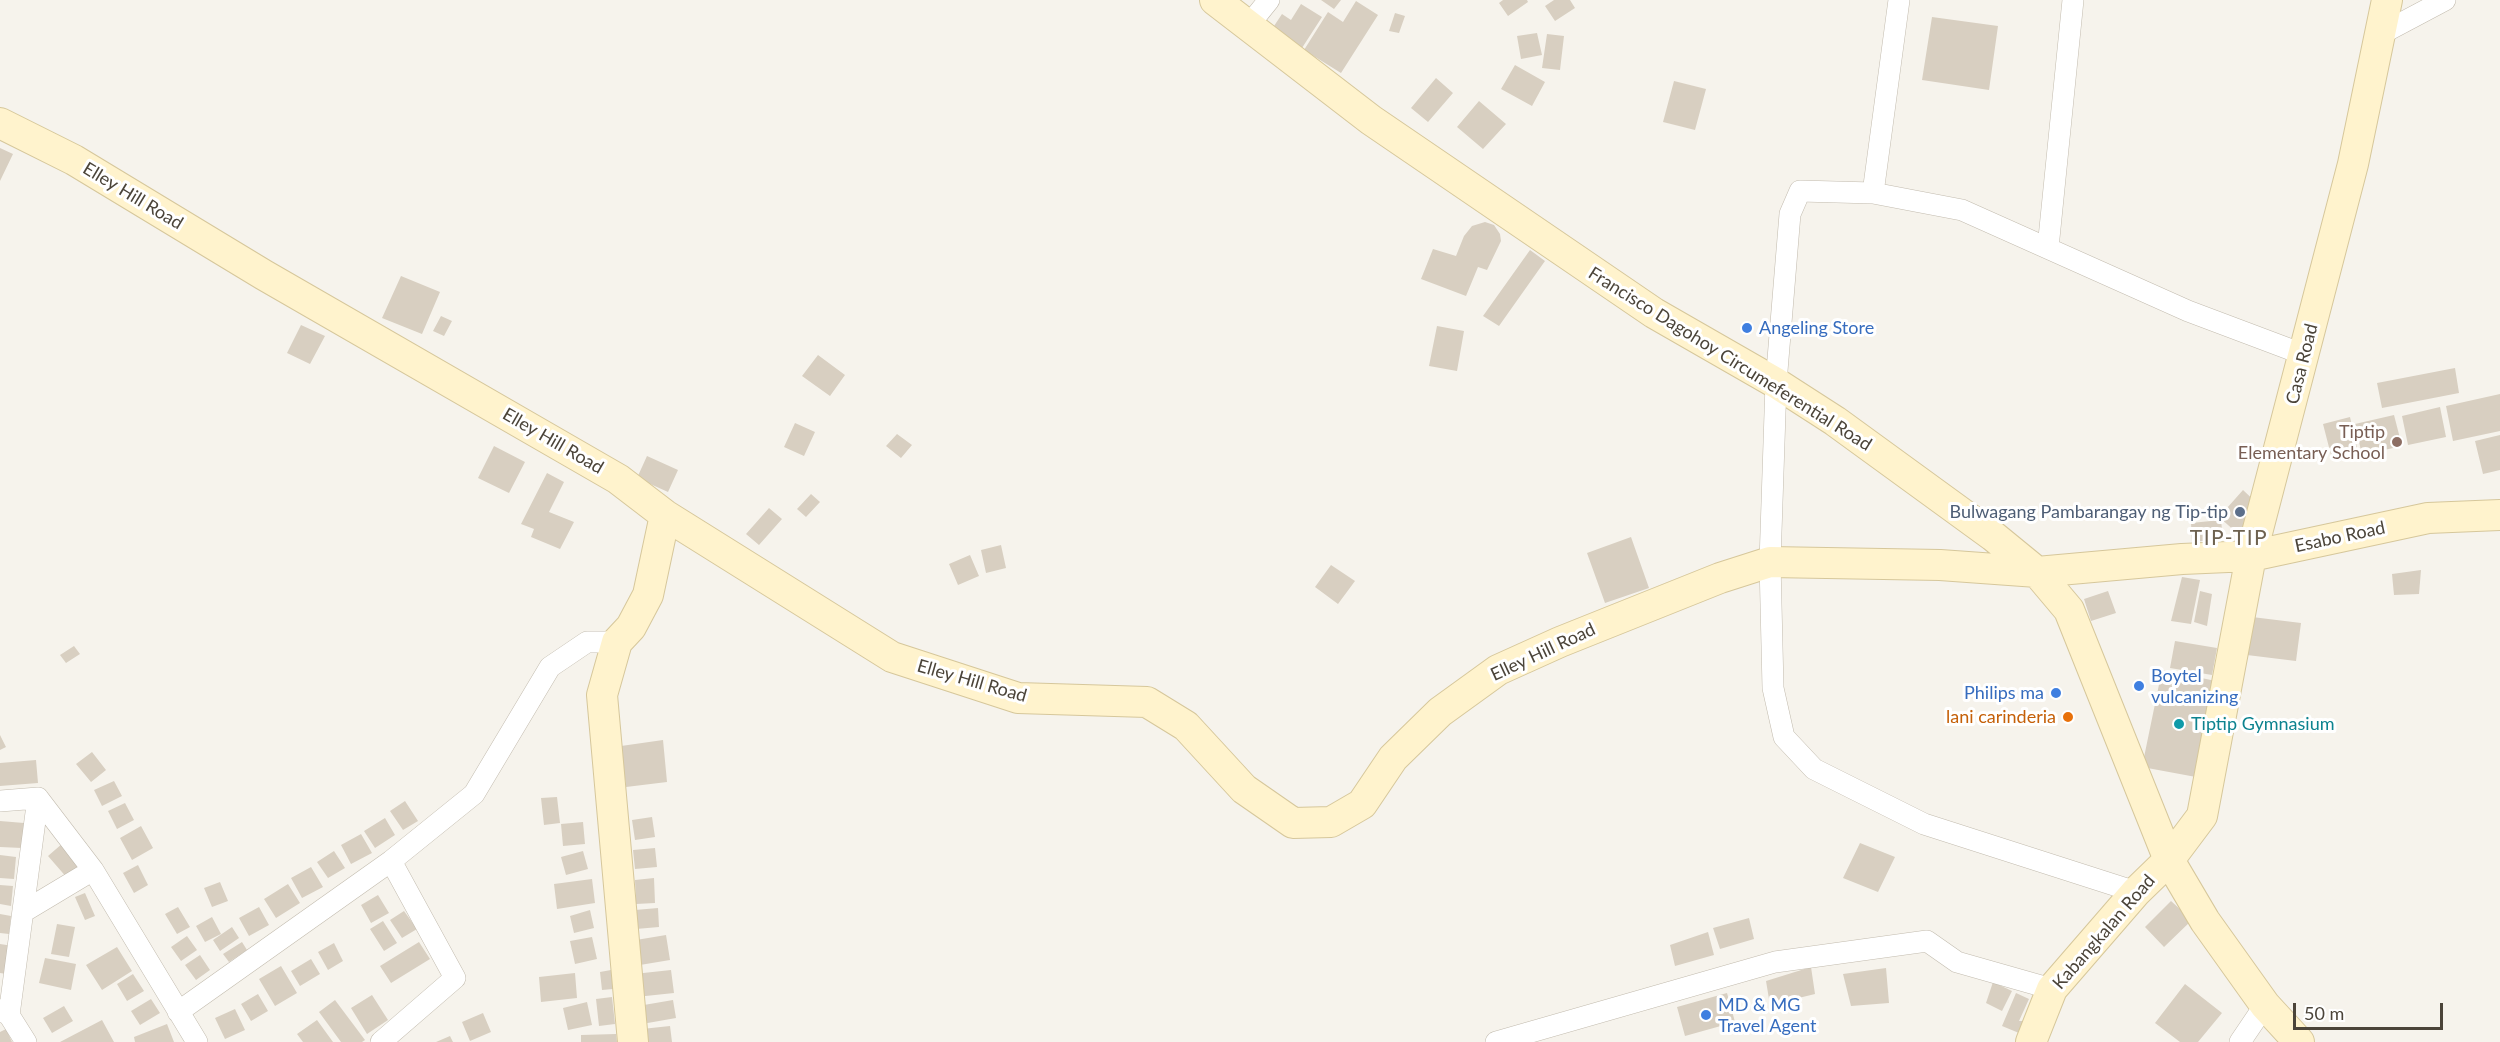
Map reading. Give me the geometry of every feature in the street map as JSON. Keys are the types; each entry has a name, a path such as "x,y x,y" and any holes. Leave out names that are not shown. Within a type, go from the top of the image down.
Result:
{"street":[{"name":"Francisco Dagohoy Circumeferential Road","path":"1215,0 1371,120 1654,313 1776,383 1834,421 1993,536 2037,572 2068,610 2169,860 2205,921 2265,1005 2299,1042"},
{"path":"1248,26 1269,0"},
{"path":"1873,194 1899,0"},
{"path":"2048,248 2073,0"},
{"name":"Casa Road","path":"2169,860 2202,816 2251,556 2305,356 2353,164 2386,0"},
{"path":"2379,35 2445,0"},
{"name":"Elley Hill Road","path":"0,123 75,160 264,275 618,479 665,515 892,657 1018,698 1147,702 1186,726 1244,789 1293,823 1331,822 1362,804 1393,758 1432,719 1498,670 1560,642 1720,578 1770,562 1940,565 2037,572"},
{"path":"2136,892 1924,824 1814,769 1784,737 1773,688 1770,562 1776,383 1790,214 1800,191 1873,194 1962,210 2188,311 2305,356"},
{"name":"Esabo Road","path":"2037,572 2182,559 2251,556 2428,518 2500,514"},
{"path":"633,1042 602,694 617,642 631,627 648,595 665,515"},
{"path":"178,1012 390,861 474,795 550,667 587,642 617,642"},
{"path":"0,801 38,798"},
{"path":"38,798 93,870 197,1042"},
{"path":"26,1042 5,1012 23,912 38,798"},
{"name":"Kabangkalan Road","path":"2031,1042 2052,988 2136,892 2169,860"},
{"path":"381,1042 455,978 390,861"},
{"path":"23,912 93,870"},
{"path":"1496,1042 1775,962 1927,940 1957,962 2052,988"},
{"path":"2240,1042 2265,1005"}],"building":[{"path":"1321,0 1341,0 1334,9"},
{"path":"1503,0 1527,0 1528,2 1508,16 1499,3"},
{"path":"1554,0 1570,0 1575,8 1555,21 1545,6"},
{"path":"1356,1 1378,15 1341,73 1304,50 1328,12 1343,22"},
{"path":"1301,4 1322,17 1302,48 1272,29 1282,14 1291,20"},
{"path":"1395,13 1405,16 1399,33 1389,31"},
{"path":"1932,17 1998,26 1989,90 1922,80"},
{"path":"1537,33 1542,55 1521,59 1517,36"},
{"path":"1547,34 1564,36 1560,70 1542,68"},
{"path":"1515,65 1545,82 1532,106 1501,89"},
{"path":"1436,78 1453,93 1428,122 1411,108"},
{"path":"1674,81 1706,89 1695,130 1663,122"},
{"path":"1479,101 1506,124 1483,149 1457,127"},
{"path":"0,148 13,154 0,181"},
{"path":"1485,222 1494,225 1500,234 1501,241 1487,270 1478,267 1466,296 1421,279 1433,249 1456,256 1464,236 1472,226"},
{"path":"1530,250 1545,261 1499,326 1483,316"},
{"path":"401,276 440,292 422,334 382,318"},
{"path":"441,316 452,321 444,336 433,331"},
{"path":"301,325 325,336 310,364 287,353"},
{"path":"1437,326 1464,331 1457,371 1429,366"},
{"path":"818,355 845,375 830,396 802,376"},
{"path":"2455,368 2459,393 2382,408 2377,383"},
{"path":"2500,394 2500,431 2453,441 2446,406"},
{"path":"2440,407 2446,437 2408,445 2402,416"},
{"path":"2394,415 2402,446 2362,455 2355,424"},
{"path":"2350,417 2358,452 2332,459 2323,424"},
{"path":"795,423 815,432 804,456 784,447"},
{"path":"897,434 912,445 901,458 886,446"},
{"path":"2500,435 2500,470 2483,474 2475,441"},
{"path":"494,446 525,462 509,493 478,478"},
{"path":"647,456 678,470 668,492 637,478"},
{"path":"547,473 564,482 549,512 574,522 560,549 531,537 534,529 521,524"},
{"name":"Bulwagang Pambarangay ng Tip-tip","path":"2243,490 2261,507 2237,533 2219,517"},
{"path":"811,494 820,502 806,517 797,509"},
{"path":"769,508 782,519 759,545 746,534"},
{"path":"2221,520 2223,539 2192,542 2191,523"},
{"path":"1631,537 1649,588 1605,603 1587,553"},
{"path":"1001,545 1006,568 986,573 981,550"},
{"path":"970,555 979,576 958,585 949,564"},
{"path":"1331,565 1355,581 1338,604 1315,587"},
{"path":"2421,570 2419,594 2394,595 2392,574"},
{"path":"2182,577 2200,580 2191,624 2171,621"},
{"path":"2108,591 2116,613 2091,621 2084,599"},
{"path":"2200,591 2212,594 2207,626 2194,622"},
{"path":"2252,617 2301,623 2296,661 2247,655"},
{"path":"2175,641 2217,648 2212,675 2170,668"},
{"path":"74,646 80,654 66,663 60,655"},
{"name":"Tiptip Gymnasium","path":"2162,670 2216,681 2196,777 2142,767"},
{"path":"0,735 6,747 0,750"},
{"path":"663,740 667,782 626,787 621,746"},
{"path":"92,752 106,770 91,782 76,764"},
{"path":"36,760 38,783 0,786 0,763"},
{"path":"114,781 122,796 102,806 94,790"},
{"path":"557,797 560,823 544,825 541,798"},
{"path":"405,801 418,821 403,830 390,811"},
{"path":"125,803 134,820 117,829 108,811"},
{"path":"652,817 655,837 635,840 632,820"},
{"path":"385,818 395,835 375,848 364,831"},
{"path":"0,821 24,823 22,848 0,847"},
{"path":"583,822 585,844 563,846 561,824"},
{"path":"141,826 153,848 132,860 120,838"},
{"path":"361,834 372,853 351,864 341,845"},
{"path":"63,843 83,866 68,879 48,856"},
{"path":"1860,843 1895,857 1878,892 1843,878"},
{"path":"655,848 657,867 635,869 633,850"},
{"path":"334,851 345,868 328,878 317,862"},
{"path":"583,851 588,869 566,875 561,857"},
{"path":"0,855 16,857 14,879 0,878"},
{"path":"138,865 148,885 134,893 123,873"},
{"path":"311,867 323,887 302,898 291,878"},
{"path":"654,878 655,903 636,904 635,880"},
{"path":"592,879 595,903 557,909 554,884"},
{"path":"220,882 228,901 212,907 204,888"},
{"path":"288,884 300,903 276,918 264,899"},
{"path":"0,885 13,886 11,906 0,904"},
{"path":"85,893 95,916 85,920 75,897"},
{"path":"378,895 389,913 371,923 361,905"},
{"path":"2171,901 2192,920 2164,947 2145,927"},
{"path":"178,907 190,927 177,934 165,914"},
{"path":"259,907 269,925 249,936 239,918"},
{"path":"658,908 659,927 636,929 635,910"},
{"path":"590,910 594,928 574,933 570,916"},
{"path":"404,911 417,929 402,938 390,920"},
{"path":"0,914 11,916 9,934 0,933"},
{"path":"212,917 221,934 205,942 196,926"},
{"path":"1749,918 1754,939 1720,949 1713,928"},
{"path":"383,921 397,943 384,951 370,929"},
{"path":"57,924 75,927 69,957 51,954"},
{"path":"232,927 239,938 220,951 213,940"},
{"path":"1708,932 1714,955 1675,966 1670,945"},
{"path":"666,935 670,960 634,966 630,941"},
{"path":"187,936 197,950 181,961 171,947"},
{"path":"592,937 597,959 575,964 570,941"},
{"path":"242,942 247,950 229,962 223,954"},
{"path":"419,942 430,959 391,983 380,966"},
{"path":"334,943 343,961 328,970 318,952"},
{"path":"0,944 13,946 7,974 0,973"},
{"path":"117,947 132,971 102,990 86,965"},
{"path":"200,955 210,970 196,980 185,965"},
{"path":"45,958 76,964 71,990 39,983"},
{"path":"311,959 320,974 300,986 291,971"},
{"path":"281,966 297,993 275,1006 259,979"},
{"path":"1811,967 1815,994 1770,1005 1766,981"},
{"path":"1886,968 1889,1003 1851,1006 1843,974"},
{"path":"611,970 613,989 602,990 600,972"},
{"path":"671,970 674,993 636,997 634,974"},
{"path":"575,973 577,998 541,1002 539,977"},
{"path":"133,974 144,991 127,1001 117,984"},
{"path":"1993,982 2012,991 2002,1011 1986,1003"},
{"path":"2185,984 2222,1013 2198,1042 2180,1042 2155,1023"},
{"path":"1727,993 1735,1022 1685,1036 1677,1007"},
{"path":"2016,993 2029,999 2019,1021 2025,1021 2019,1033 2002,1026"},
{"path":"258,994 268,1011 251,1021 241,1004"},
{"path":"372,995 388,1020 367,1034 351,1008"},
{"path":"612,997 615,1024 599,1026 596,999"},
{"path":"151,999 160,1013 140,1025 131,1011"},
{"path":"335,1000 365,1040 341,1042 319,1012"},
{"path":"673,1000 676,1018 642,1024 638,1006"},
{"path":"587,1002 592,1025 568,1030 563,1008"},
{"path":"64,1006 73,1021 52,1033 43,1018"},
{"path":"235,1009 245,1030 225,1039 215,1018"},
{"path":"483,1013 491,1032 470,1041 462,1022"},
{"path":"102,1020 114,1042 60,1042"},
{"path":"317,1020 333,1042 303,1042 297,1034"},
{"path":"167,1024 174,1042 135,1042 134,1037"},
{"path":"670,1026 672,1042 644,1042 642,1029"},
{"path":"6,1029 12,1042 0,1042 0,1032"},
{"path":"616,1034 617,1042 581,1042 581,1035"},
{"path":"450,1036 453,1042 436,1042"}],"place":[{"name":"Angeling Store","path":"1747,328"},
{"name":"Tiptip Elementary School","path":"2397,442"},
{"name":"Bulwagang Pambarangay ng Tip-tip","path":"2240,512"},
{"name":"Boytel vulcanizing","path":"2139,686"},
{"name":"Philips ma","path":"2056,693"},
{"name":"lani carinderia","path":"2068,717"},
{"name":"Tiptip Gymnasium","path":"2179,724"},
{"name":"MD & MG Travel Agent","path":"1706,1015"}],"district":[{"name":"TIP-TIP","path":"2229,538"}]}
